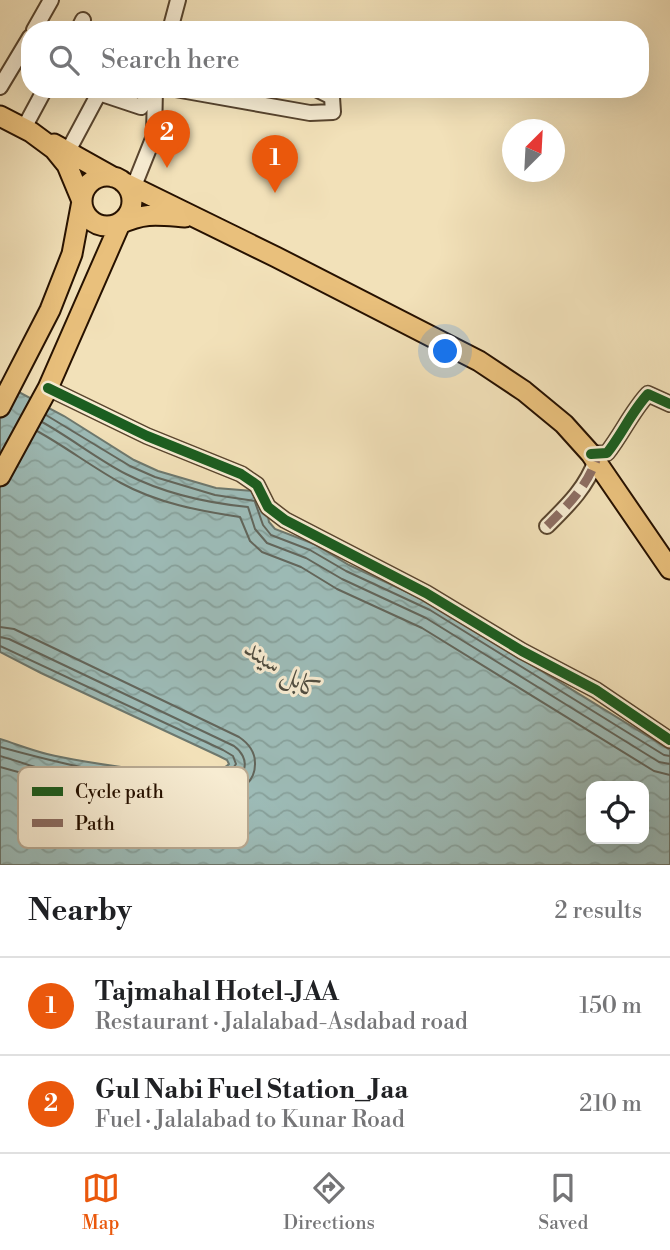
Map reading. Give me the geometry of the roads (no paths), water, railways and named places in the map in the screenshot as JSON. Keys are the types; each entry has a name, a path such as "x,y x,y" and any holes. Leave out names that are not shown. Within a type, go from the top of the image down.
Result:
{"main road":[{"path":"0,116 193,218 276,257 479,362 524,391 564,424 594,457 670,569"},
{"path":"27,130 54,149 67,164 83,209 91,221 105,226 120,224 136,216 156,214 193,218"},
{"path":"0,407 55,298 72,254 83,193 91,181 106,176 123,182 131,195 130,211 120,224 45,393 0,476"}],"street":[{"path":"39,21 51,0"},
{"path":"172,21 178,0"},
{"path":"0,87 21,52"},
{"path":"27,130 41,98"},
{"path":"68,151 96,98"},
{"path":"114,98 141,107 148,98"},
{"path":"123,182 154,136 154,98"},
{"path":"226,98 310,113 333,112 332,98"},
{"path":"45,393 241,474 257,485 268,507 285,520 426,593 522,651 596,690 670,740"},
{"path":"547,526 569,506 589,481 594,457 607,453 622,435 639,403 648,394 670,404"}],"water":[{"name":"کابل سيند","path":"0,382 64,416 134,460 158,471 216,488 253,491 275,529 314,544 349,565 433,604 670,750 670,865 0,865 0,739 47,754 128,767 18,767 18,848 248,848 248,767 223,767 229,764 219,756 0,652"}],"place":[{"name":"Gul Nabi Fuel Station_Jaa","path":"167,168"},
{"name":"Tajmahal Hotel-JAA","path":"275,193"}]}
